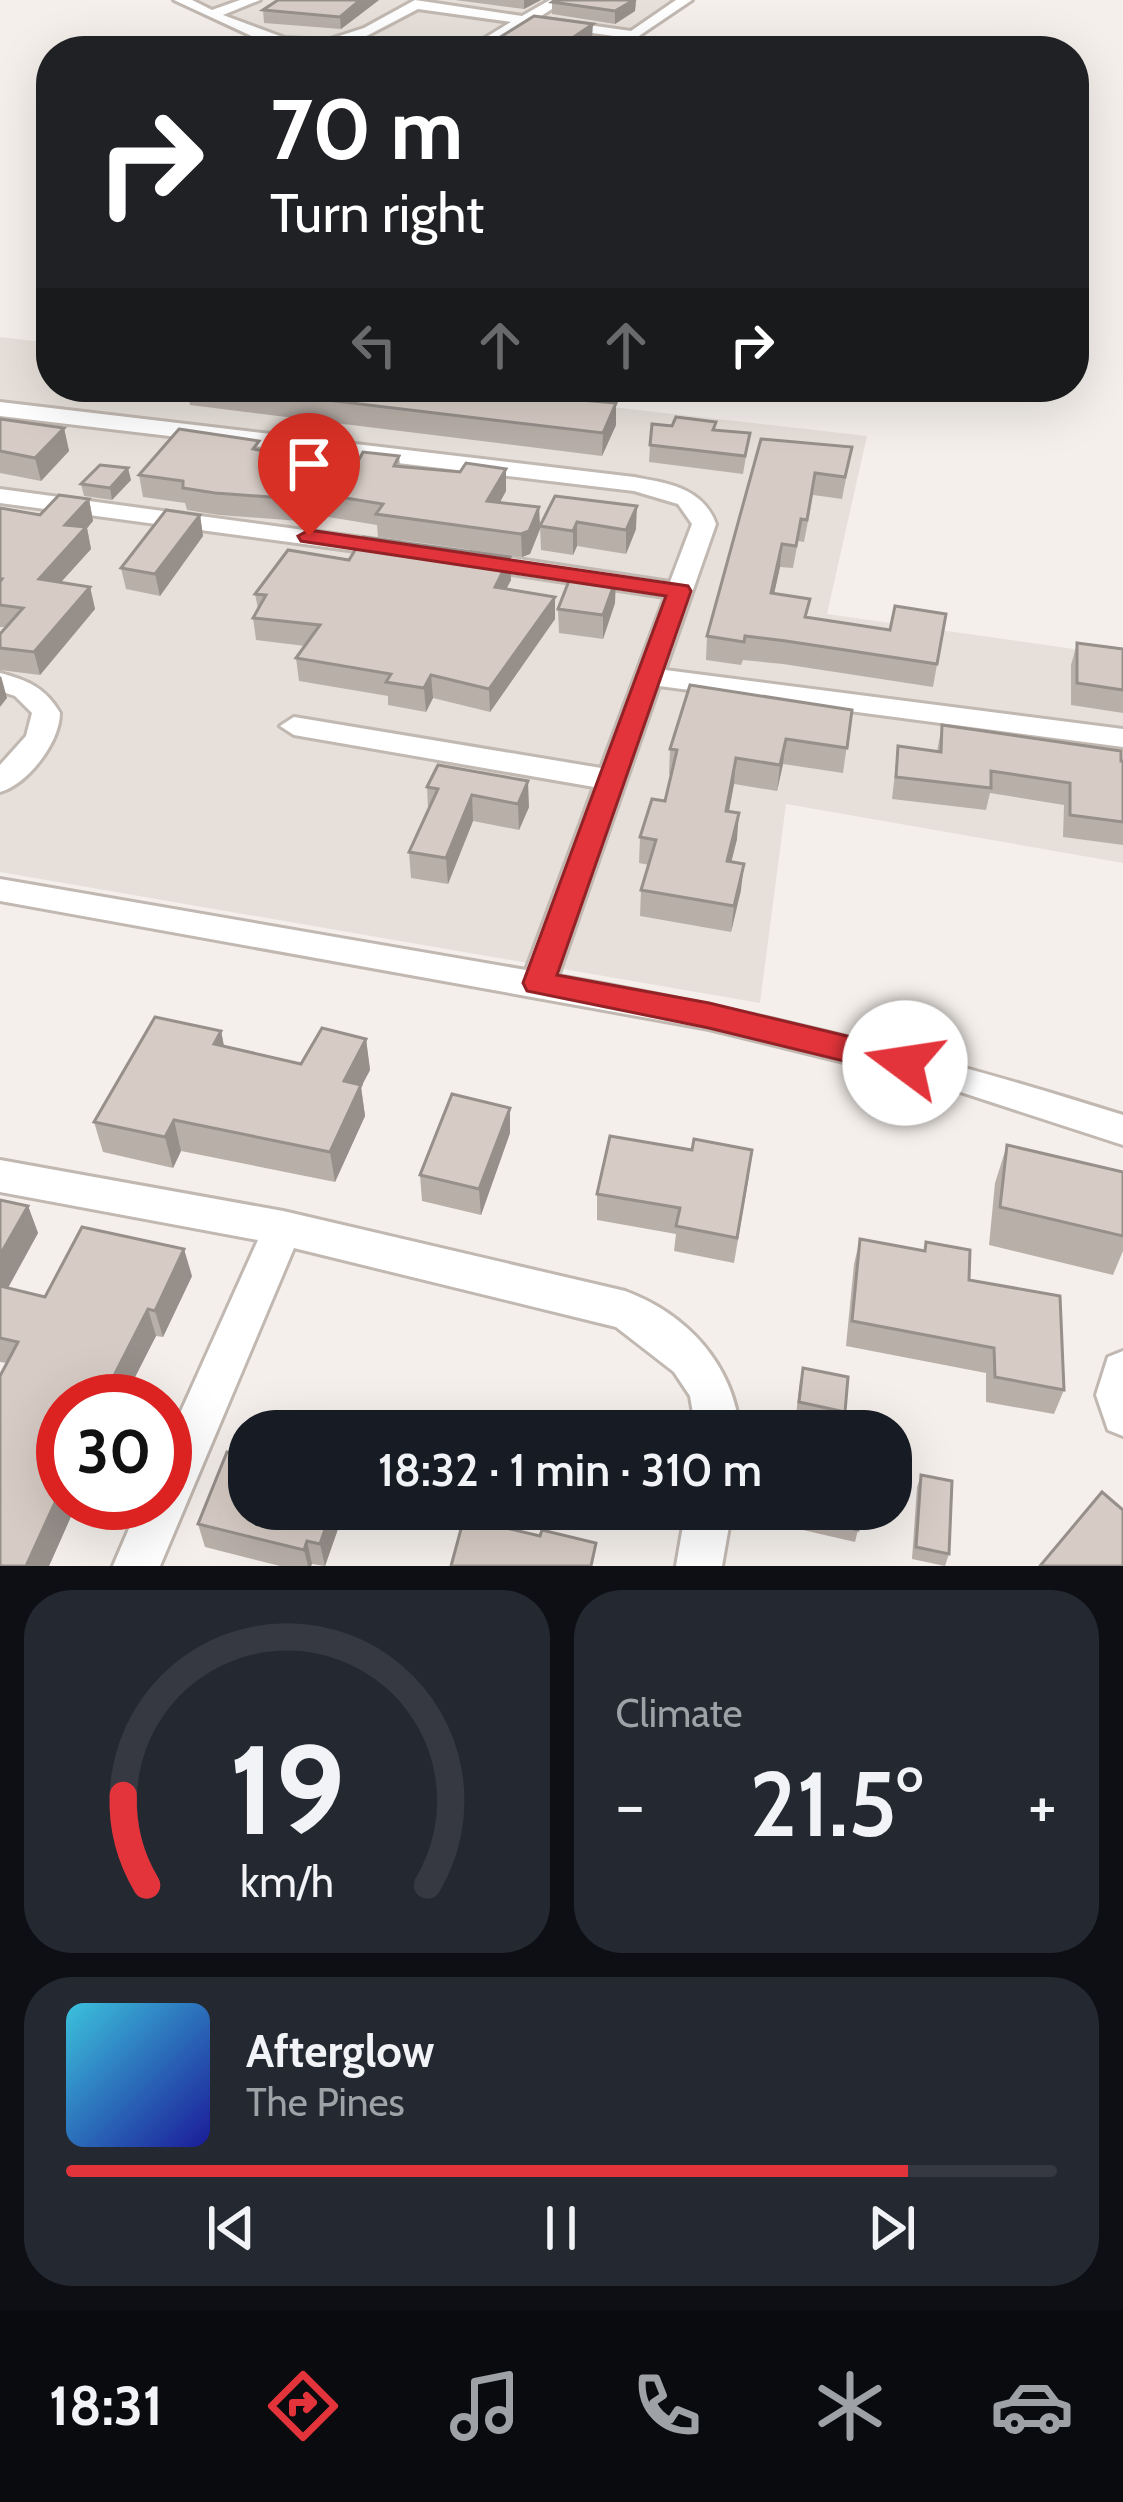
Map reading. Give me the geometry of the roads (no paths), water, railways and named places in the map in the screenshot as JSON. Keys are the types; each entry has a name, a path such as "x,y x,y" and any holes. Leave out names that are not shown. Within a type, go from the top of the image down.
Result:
{"street":[{"path":"181,0 256,36"},
{"path":"212,14 253,0"},
{"path":"497,36 559,0"},
{"path":"356,36 420,2 634,35 679,4"},
{"path":"650,6 679,4"},
{"path":"0,409 669,492 689,500 704,519 538,983"},
{"path":"0,496 679,591"},
{"path":"651,677 1123,739"},
{"path":"0,681 29,691 48,712 49,723 29,754 0,782"},
{"path":"294,726 613,780"},
{"path":"0,890 538,983 825,1043 945,1073 1123,1130"},
{"path":"0,1175 283,1228 625,1310 656,1327 698,1369 713,1393 715,1410"},
{"path":"192,1437 283,1228"},
{"path":"1123,1371 1118,1395 1123,1415"},
{"path":"136,1566 152,1530"},
{"path":"699,1566 705,1530"}]}
